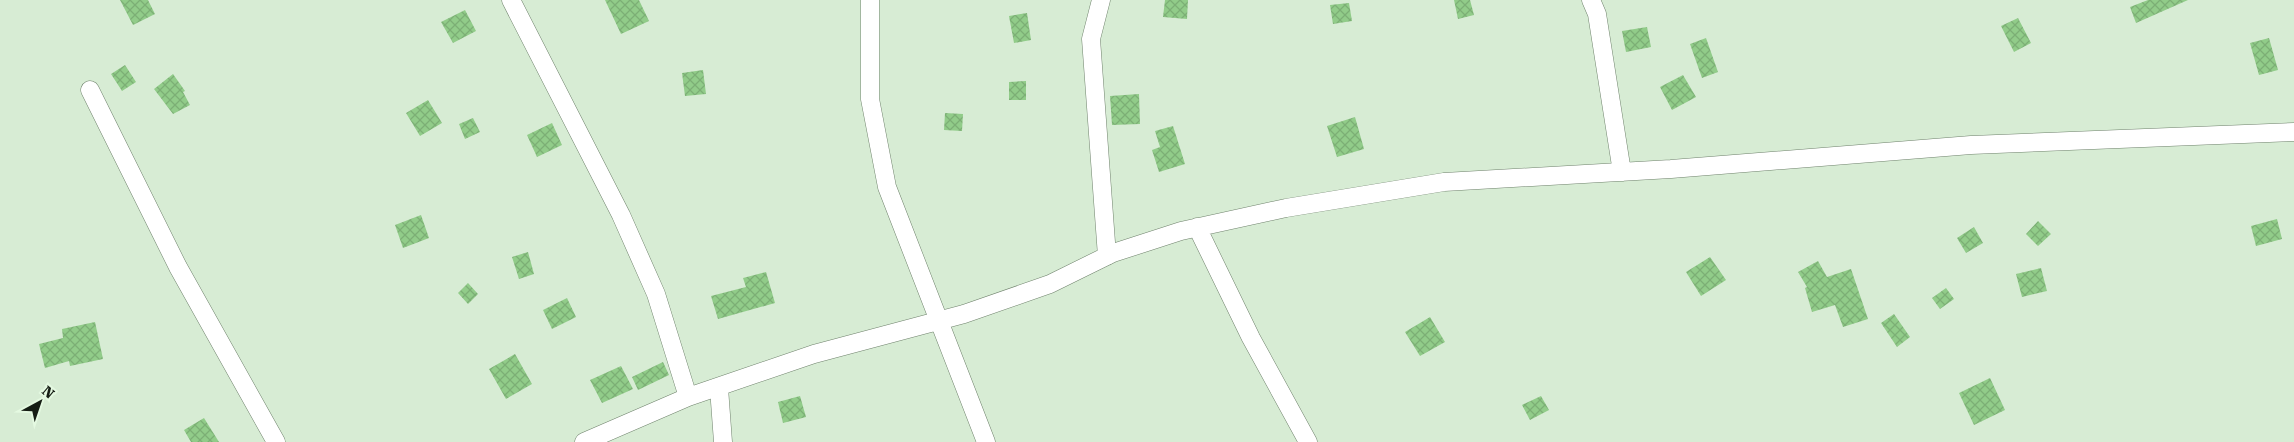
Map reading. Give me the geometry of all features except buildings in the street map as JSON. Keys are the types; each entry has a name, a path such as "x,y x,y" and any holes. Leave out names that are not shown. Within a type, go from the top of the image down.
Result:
{"street":[{"path":"511,0 621,215 656,294 688,398"},
{"path":"870,0 870,99 887,187 937,321 986,442"},
{"path":"1101,0 1091,39 1107,256"},
{"path":"1592,0 1597,14 1622,172"},
{"path":"90,90 178,267 276,442"},
{"path":"584,442 688,398 814,354 937,321 1050,284 1107,256 1197,227 1286,208 1444,182 1622,172 1971,145 2294,132"},
{"path":"1197,227 1250,338 1308,442"},
{"path":"718,388 723,442"}]}
